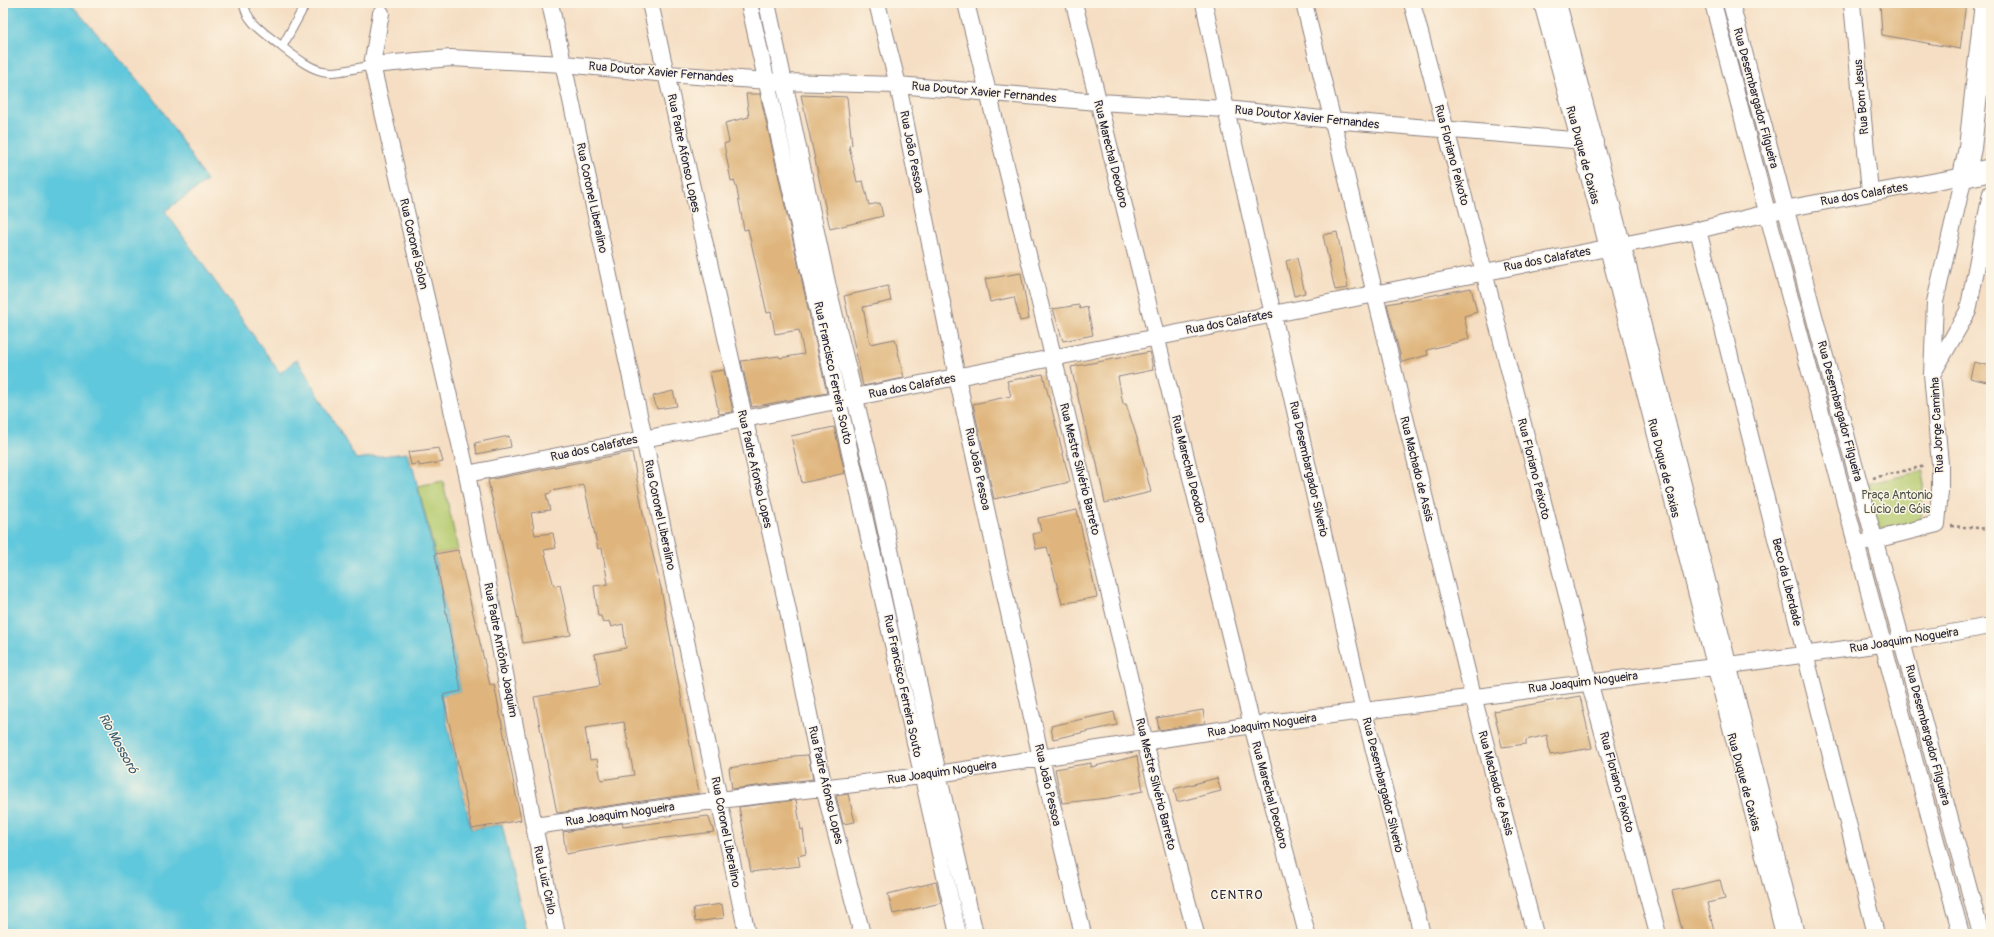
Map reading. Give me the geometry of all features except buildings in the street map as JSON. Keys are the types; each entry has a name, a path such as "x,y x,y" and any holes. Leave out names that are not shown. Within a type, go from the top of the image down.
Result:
{"main road":[{"path":"1964,176 1970,148 1986,3"},
{"name":"Rua dos Calafates","path":"1964,176 1991,170"}],"street":[{"name":"Rua Coronel Liberalino","path":"550,3 644,438 747,934"},
{"name":"Rua Padre Afonso Lopes","path":"650,3 743,420 786,600 824,788 862,934"},
{"name":"Rua Francisco Ferreira Souto","path":"749,3 766,80 802,199"},
{"name":"Rua Francisco Ferreira Souto","path":"767,3 784,82 802,199 822,293 839,400 922,776 952,872 975,934"},
{"name":"Rua João Pessoa","path":"877,3 898,85 957,377 1083,934"},
{"name":"Rua Mestre Silvério Barreto","path":"966,3 1053,356 1145,743 1196,934"},
{"name":"Rua Marechal Deodoro","path":"1074,3 1252,725 1307,934"},
{"name":"Rua Desembargador Silverio","path":"1204,3 1226,108 1364,712 1422,934"},
{"name":"Rua Machado de Assis","path":"1304,3 1473,696 1535,934"},
{"name":"Rua Floriano Peixoto","path":"1412,3 1484,272 1589,681 1658,934"},
{"name":"Rua Duque de Caxias","path":"1542,3 1579,141 1615,246"},
{"name":"Rua Duque de Caxias","path":"1558,3 1596,142 1615,246 1722,665 1796,934"},
{"name":"Rua Desembargador Filgueira","path":"1713,3 1855,544 1961,934"},
{"name":"Rua Desembargador Filgueira","path":"1731,3 1784,209 1903,641 1980,934"},
{"name":"Rua Bom Jesus","path":"1852,3 1870,192"},
{"name":"Rua Coronel Solon","path":"382,14 372,65 467,474"},
{"name":"Rua Doutor Xavier Fernandes","path":"372,65 451,58 564,64 667,74 784,82 898,85 1098,102 1226,108 1332,120 1596,142"},
{"name":"Rua dos Calafates","path":"467,474 644,438 856,398 1053,356 1157,337 1698,230 1767,212 1964,176"},
{"path":"1932,374 1935,302 1964,176"},
{"name":"Rua Jorge Caminha","path":"1937,524 1940,491 1940,464 1932,374 1968,311 1991,192"},
{"name":"Beco da Liberdade","path":"1698,230 1876,934"},
{"name":"Rua Francisco Ferreira Souto","path":"822,293 856,398 894,566 938,774 952,872 958,934"},
{"name":"Rua Padre Antônio Joaquim","path":"467,474 534,826"},
{"path":"1840,485 1859,481"},
{"path":"1855,544 1937,524"},
{"path":"877,568 894,566"},
{"name":"Rua Joaquim Nogueira","path":"534,826 720,800 938,774 1145,743 1252,725 1364,712 1473,696 1882,644 1991,626"},
{"name":"Rua Duque de Caxias","path":"1722,665 1784,934"},
{"name":"Rua Luiz Cirilo","path":"534,826 557,934"}],"lane":[{"path":"244,3 244,10 248,18 301,62 325,73 372,65"},
{"path":"282,47 306,3"}],"path":[{"path":"1859,481 1923,467"},
{"path":"1937,524 1991,529"}],"green space":[{"name":"Praça Antonio Lúcio de Góis","path":"1924,471 1921,522 1878,529 1866,484"},
{"path":"443,481 458,550 435,554 418,486"}],"water":[{"name":"Rio Mossoró","path":"3,3 70,3 156,101 207,181 165,211 280,373 297,359 356,459 407,453 410,466 413,468 434,554 461,691 441,696 471,829 502,824 526,934 3,934"}],"district":[{"name":"CENTRO","path":"1237,894"}]}
